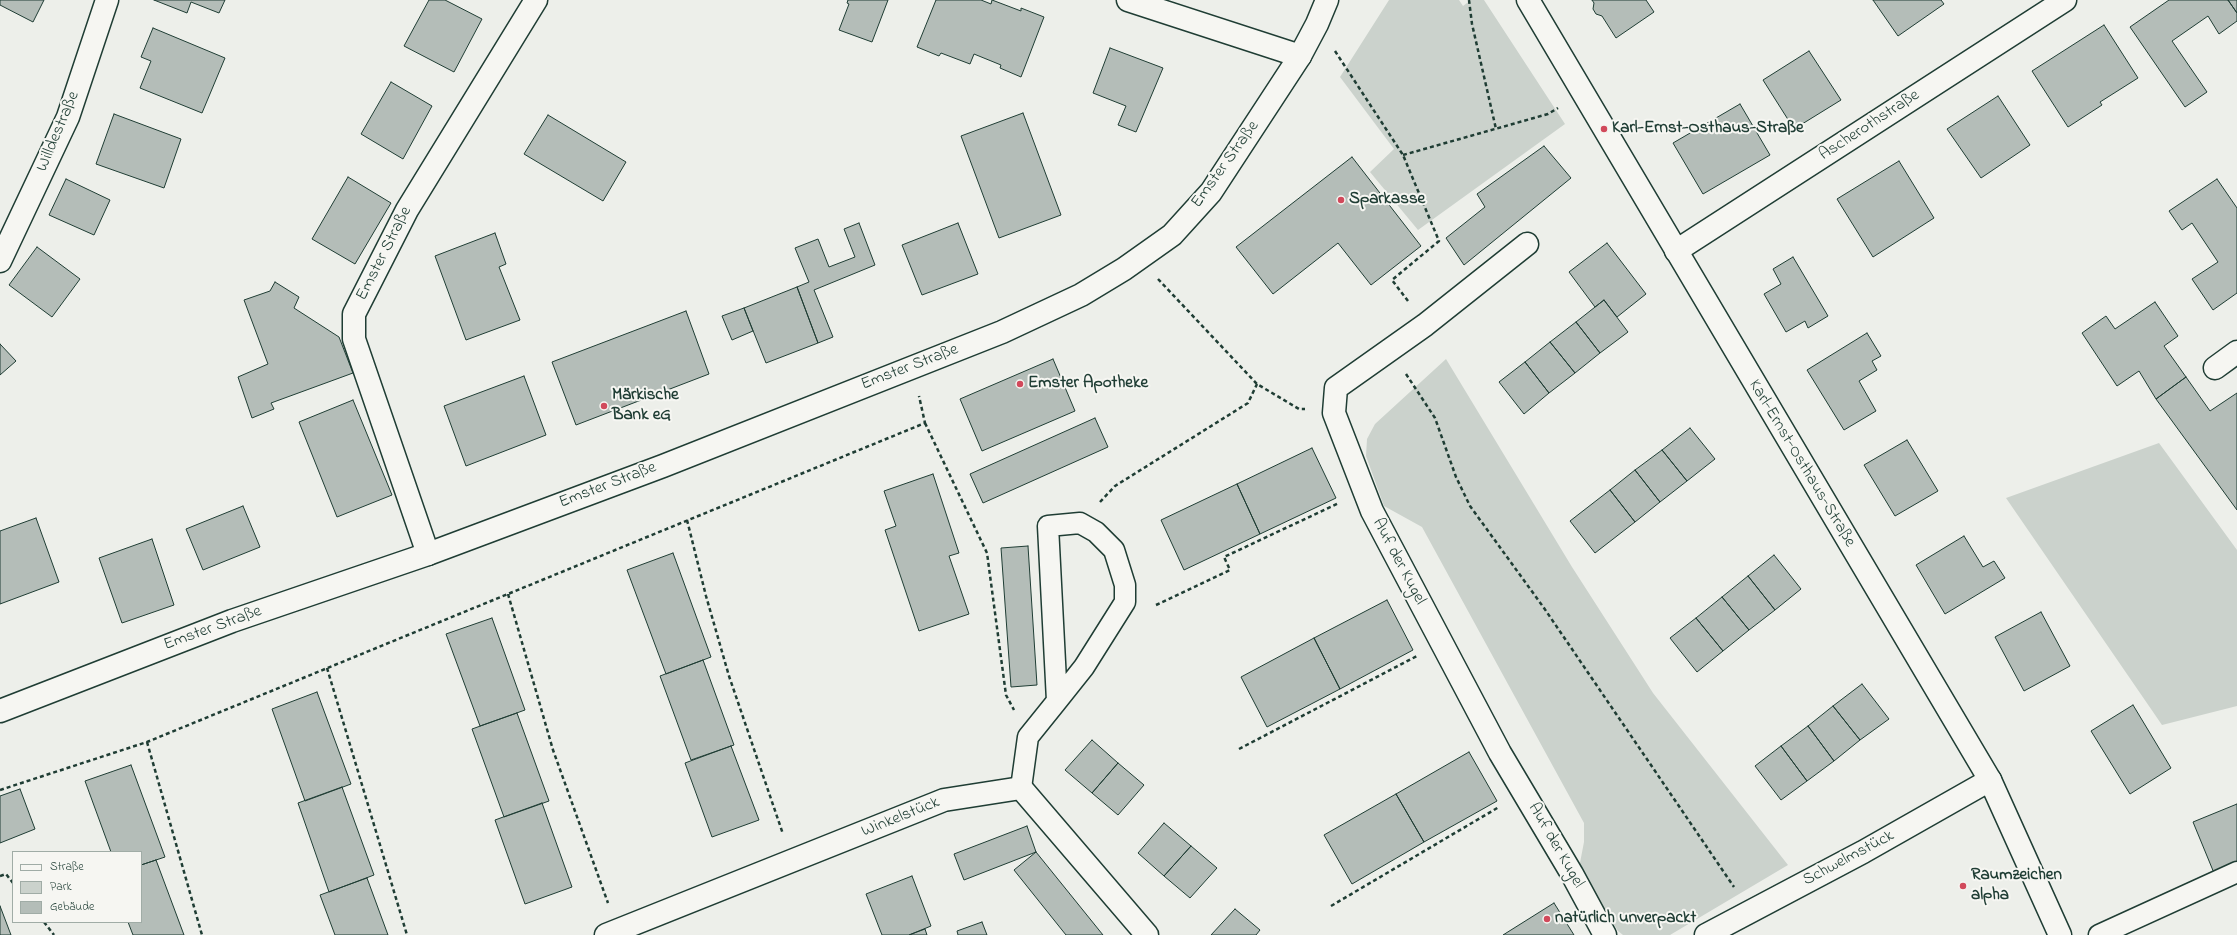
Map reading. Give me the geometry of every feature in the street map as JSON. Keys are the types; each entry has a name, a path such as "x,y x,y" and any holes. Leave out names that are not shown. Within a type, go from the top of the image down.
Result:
{"street":[{"name":"Willdestraße","path":"0,261 68,117 108,0"},
{"name":"Emster Straße","path":"428,554 354,339 354,314 407,210 536,0"},
{"path":"1128,0 1300,56"},
{"name":"Emster Straße","path":"0,711 232,621 428,554 663,466 1002,332 1080,295 1139,258 1172,235 1211,192 1300,56 1317,24 1327,0"},
{"name":"Karl-Ernst-Osthaus-Straße","path":"1528,0 1990,780 2060,935"},
{"name":"Ascherothstraße","path":"1676,251 2065,0"},
{"name":"Auf der Kugel","path":"1527,244 1425,325 1336,388 1334,413 1362,492 1441,643 1605,935"},
{"path":"2215,368 2237,352"},
{"name":"Schwelmstück","path":"1706,935 1863,852 1990,780"},
{"path":"1021,788 1147,935"},
{"name":"Winkelstück","path":"612,933 944,800 1021,788"}],"lane":[{"path":"1021,788 1028,737 1084,668 1125,602 1125,585 1114,550 1096,532 1080,523 1048,526 1057,701"},
{"path":"2099,935 2237,872"}],"path":[{"path":"1470,0 1472,24 1496,129"},
{"path":"1317,24 1403,155 1439,241 1392,280 1425,325"},
{"path":"1403,155 1548,114 1558,107"},
{"path":"1139,258 1256,384 1299,409 1334,413"},
{"path":"1391,350 1435,418 1456,477 1470,506 1544,608 1720,865 1749,911"},
{"path":"913,367 925,423 987,553 1006,695 1028,737"},
{"path":"1080,523 1115,486 1248,403 1256,384"},
{"path":"0,790 147,742 925,423"},
{"path":"1156,605 1230,570 1224,557 1362,492"},
{"path":"687,520 706,596 729,676 792,861"},
{"path":"508,594 553,750 612,933"},
{"path":"1239,749 1441,643"},
{"path":"327,668 407,935"},
{"path":"147,742 202,935"},
{"path":"1331,906 1524,792"},
{"path":"0,876 6,874 12,882"},
{"path":"45,923 54,935"}],"green space":[{"path":"1389,0 1459,0 1463,6 1471,0 1484,0 1565,124 1418,230 1370,172 1394,149 1340,77"},
{"path":"1446,359 1572,567 1653,693 1788,865 1670,935 1623,935 1618,931 1579,868 1584,842 1584,823 1422,527 1384,506 1366,456 1367,439 1375,424"},
{"path":"2159,443 2237,550 2237,706 2162,725 2006,498"}],"building":[{"path":"0,0 44,0 33,22 0,5"},
{"path":"154,0 225,0 219,13 191,2 187,13"},
{"path":"429,0 445,0 482,19 454,72 404,46"},
{"path":"848,0 888,0 872,42 839,30 849,4 847,3"},
{"path":"936,0 981,0 991,4 992,0 1021,11 1021,8 1044,17 1021,77 1000,68 1001,65 974,54 970,64 941,53 939,56 917,47"},
{"path":"1592,0 1646,0 1654,12 1616,38 1602,16 1596,14 1593,9 1594,3"},
{"path":"1873,0 1941,0 1944,4 1898,36"},
{"path":"2169,0 2228,0 2237,13 2237,21 2219,34 2208,16 2172,41 2207,92 2185,107 2130,27"},
{"path":"2228,0 2237,0 2237,13"},
{"path":"2104,25 2138,78 2100,102 2102,105 2068,127 2032,71"},
{"path":"153,28 225,58 202,113 140,88 151,61 141,57"},
{"path":"1110,48 1163,68 1136,132 1118,125 1126,106 1093,93"},
{"path":"1809,51 1841,100 1794,129 1763,80"},
{"path":"391,82 432,106 403,159 361,134"},
{"path":"1998,96 2030,145 1981,178 1947,129"},
{"path":"1740,104 1770,155 1703,194 1673,143"},
{"path":"1023,113 1061,215 999,238 961,136"},
{"path":"114,114 181,139 164,188 96,164"},
{"path":"548,115 626,162 603,201 524,154"},
{"path":"1544,146 1571,178 1464,265 1446,238 1485,207 1477,194"},
{"name":"Sparkasse","path":"1352,157 1421,246 1371,285 1338,243 1273,294 1236,247"},
{"path":"1899,161 1934,218 1873,257 1837,199"},
{"path":"348,177 391,203 355,264 312,239"},
{"path":"66,179 110,200 94,235 49,215"},
{"path":"2217,179 2237,208 2237,293 2213,310 2192,279 2218,262 2192,223 2182,230 2169,211"},
{"path":"859,223 875,265 814,290 833,337 818,343 797,287 809,282 795,248 818,239 829,267 855,257 844,229"},
{"path":"958,223 978,274 922,295 902,245"},
{"path":"495,233 506,264 499,267 520,320 466,340 435,256"},
{"path":"1607,243 1646,294 1617,317 1604,300 1595,307 1569,272"},
{"path":"37,247 80,279 52,317 9,285"},
{"path":"1793,257 1828,316 1808,328 1805,321 1786,332 1764,294 1781,284 1773,269"},
{"path":"275,282 299,297 294,308 339,337 353,373 271,403 274,409 252,418 238,377 268,364 244,300 270,291"},
{"path":"797,287 818,343 766,363 744,308"},
{"path":"1604,300 1628,332 1600,353 1576,322"},
{"path":"2155,302 2178,336 2164,346 2186,377 2156,399 2139,371 2117,386 2082,333 2106,316 2115,329"},
{"path":"744,308 753,331 732,340 722,316"},
{"path":"686,311 709,374 576,425 552,362"},
{"path":"1576,322 1600,353 1575,373 1550,342"},
{"path":"1867,333 1881,356 1872,361 1877,370 1859,381 1876,411 1844,430 1807,370"},
{"path":"1550,342 1575,373 1549,393 1525,362"},
{"path":"0,344 16,361 0,375"},
{"path":"1053,359 1075,411 982,451 960,399"},
{"path":"1525,362 1549,393 1524,414 1499,382"},
{"path":"524,376 546,435 466,466 444,406"},
{"path":"2186,377 2210,411 2237,393 2237,510 2156,399"},
{"path":"353,400 392,495 337,517 299,422"},
{"path":"1095,418 1108,447 983,503 970,474"},
{"path":"1690,428 1715,459 1687,481 1662,450"},
{"path":"1907,440 1938,491 1895,516 1864,465"},
{"path":"1312,448 1336,498 1260,534 1237,484"},
{"path":"1662,450 1687,481 1660,502 1635,470"},
{"path":"1635,470 1660,502 1635,522 1610,490"},
{"path":"933,474 959,553 949,556 969,614 919,631 885,530 896,526 884,491"},
{"path":"1237,484 1260,534 1184,570 1161,520"},
{"path":"1610,490 1635,522 1595,553 1570,521"},
{"path":"243,506 260,547 203,570 186,529"},
{"path":"36,518 59,582 0,604 0,531"},
{"path":"1964,536 1983,567 1994,561 2005,578 1945,614 1916,565"},
{"path":"152,539 174,605 122,623 99,558"},
{"path":"1028,546 1037,685 1011,687 1001,548"},
{"path":"673,553 711,657 666,674 627,570"},
{"path":"1774,555 1801,589 1775,610 1748,576"},
{"path":"1748,576 1775,610 1749,630 1722,597"},
{"path":"1722,597 1749,630 1723,651 1696,618"},
{"path":"1387,600 1413,650 1340,689 1314,638"},
{"path":"2041,612 2070,666 2024,691 1995,637"},
{"path":"492,618 525,710 480,726 446,634"},
{"path":"1696,618 1723,651 1697,672 1670,638"},
{"path":"1314,638 1340,689 1267,727 1241,677"},
{"path":"703,660 734,745 691,760 660,676"},
{"path":"1862,684 1889,719 1860,740 1833,706"},
{"path":"317,692 351,784 305,801 272,709"},
{"path":"2133,705 2171,768 2130,794 2091,731"},
{"path":"1833,706 1860,740 1834,761 1808,726"},
{"path":"517,713 549,801 504,817 472,729"},
{"path":"1808,726 1834,761 1807,781 1781,746"},
{"path":"1092,740 1118,763 1092,793 1065,770"},
{"path":"731,746 759,820 712,837 685,763"},
{"path":"1781,746 1807,781 1781,800 1755,766"},
{"path":"1469,752 1497,801 1424,842 1396,794"},
{"path":"1118,763 1144,785 1118,815 1092,793"},
{"path":"131,765 165,857 142,865 142,851 111,851 85,781"},
{"path":"342,787 374,875 329,892 298,803"},
{"path":"20,789 35,829 0,843 0,796"},
{"path":"1396,794 1424,842 1352,884 1324,835"},
{"path":"542,803 572,887 525,904 495,820"},
{"path":"2237,804 2237,863 2214,873 2193,822"},
{"path":"1164,823 1191,846 1164,876 1138,853"},
{"path":"1027,826 1036,852 964,880 954,854"},
{"path":"1191,846 1217,868 1190,898 1164,876"},
{"path":"1036,852 1103,935 1066,935 1014,870"},
{"path":"156,860 184,935 133,935 128,923 142,923 142,865"},
{"path":"912,876 931,926 909,935 882,935 866,894"},
{"path":"367,878 388,935 335,935 320,895"},
{"name":"natürlich unverpackt","path":"1554,903 1574,935 1503,935"},
{"path":"0,906 11,935 0,935"},
{"path":"1235,909 1260,930 1256,935 1211,935"},
{"path":"982,922 987,935 958,935 957,931"},
{"path":"925,929 927,935 909,935"}],"place":[{"name":"Karl-Ernst-Osthaus-Straße","path":"1604,129"},
{"name":"Sparkasse","path":"1341,200"},
{"name":"Emster Apotheke","path":"1020,384"},
{"name":"Märkische Bank eG","path":"604,406"},
{"name":"Raumzeichen alpha","path":"1963,886"},
{"name":"natürlich unverpackt","path":"1547,919"}]}
